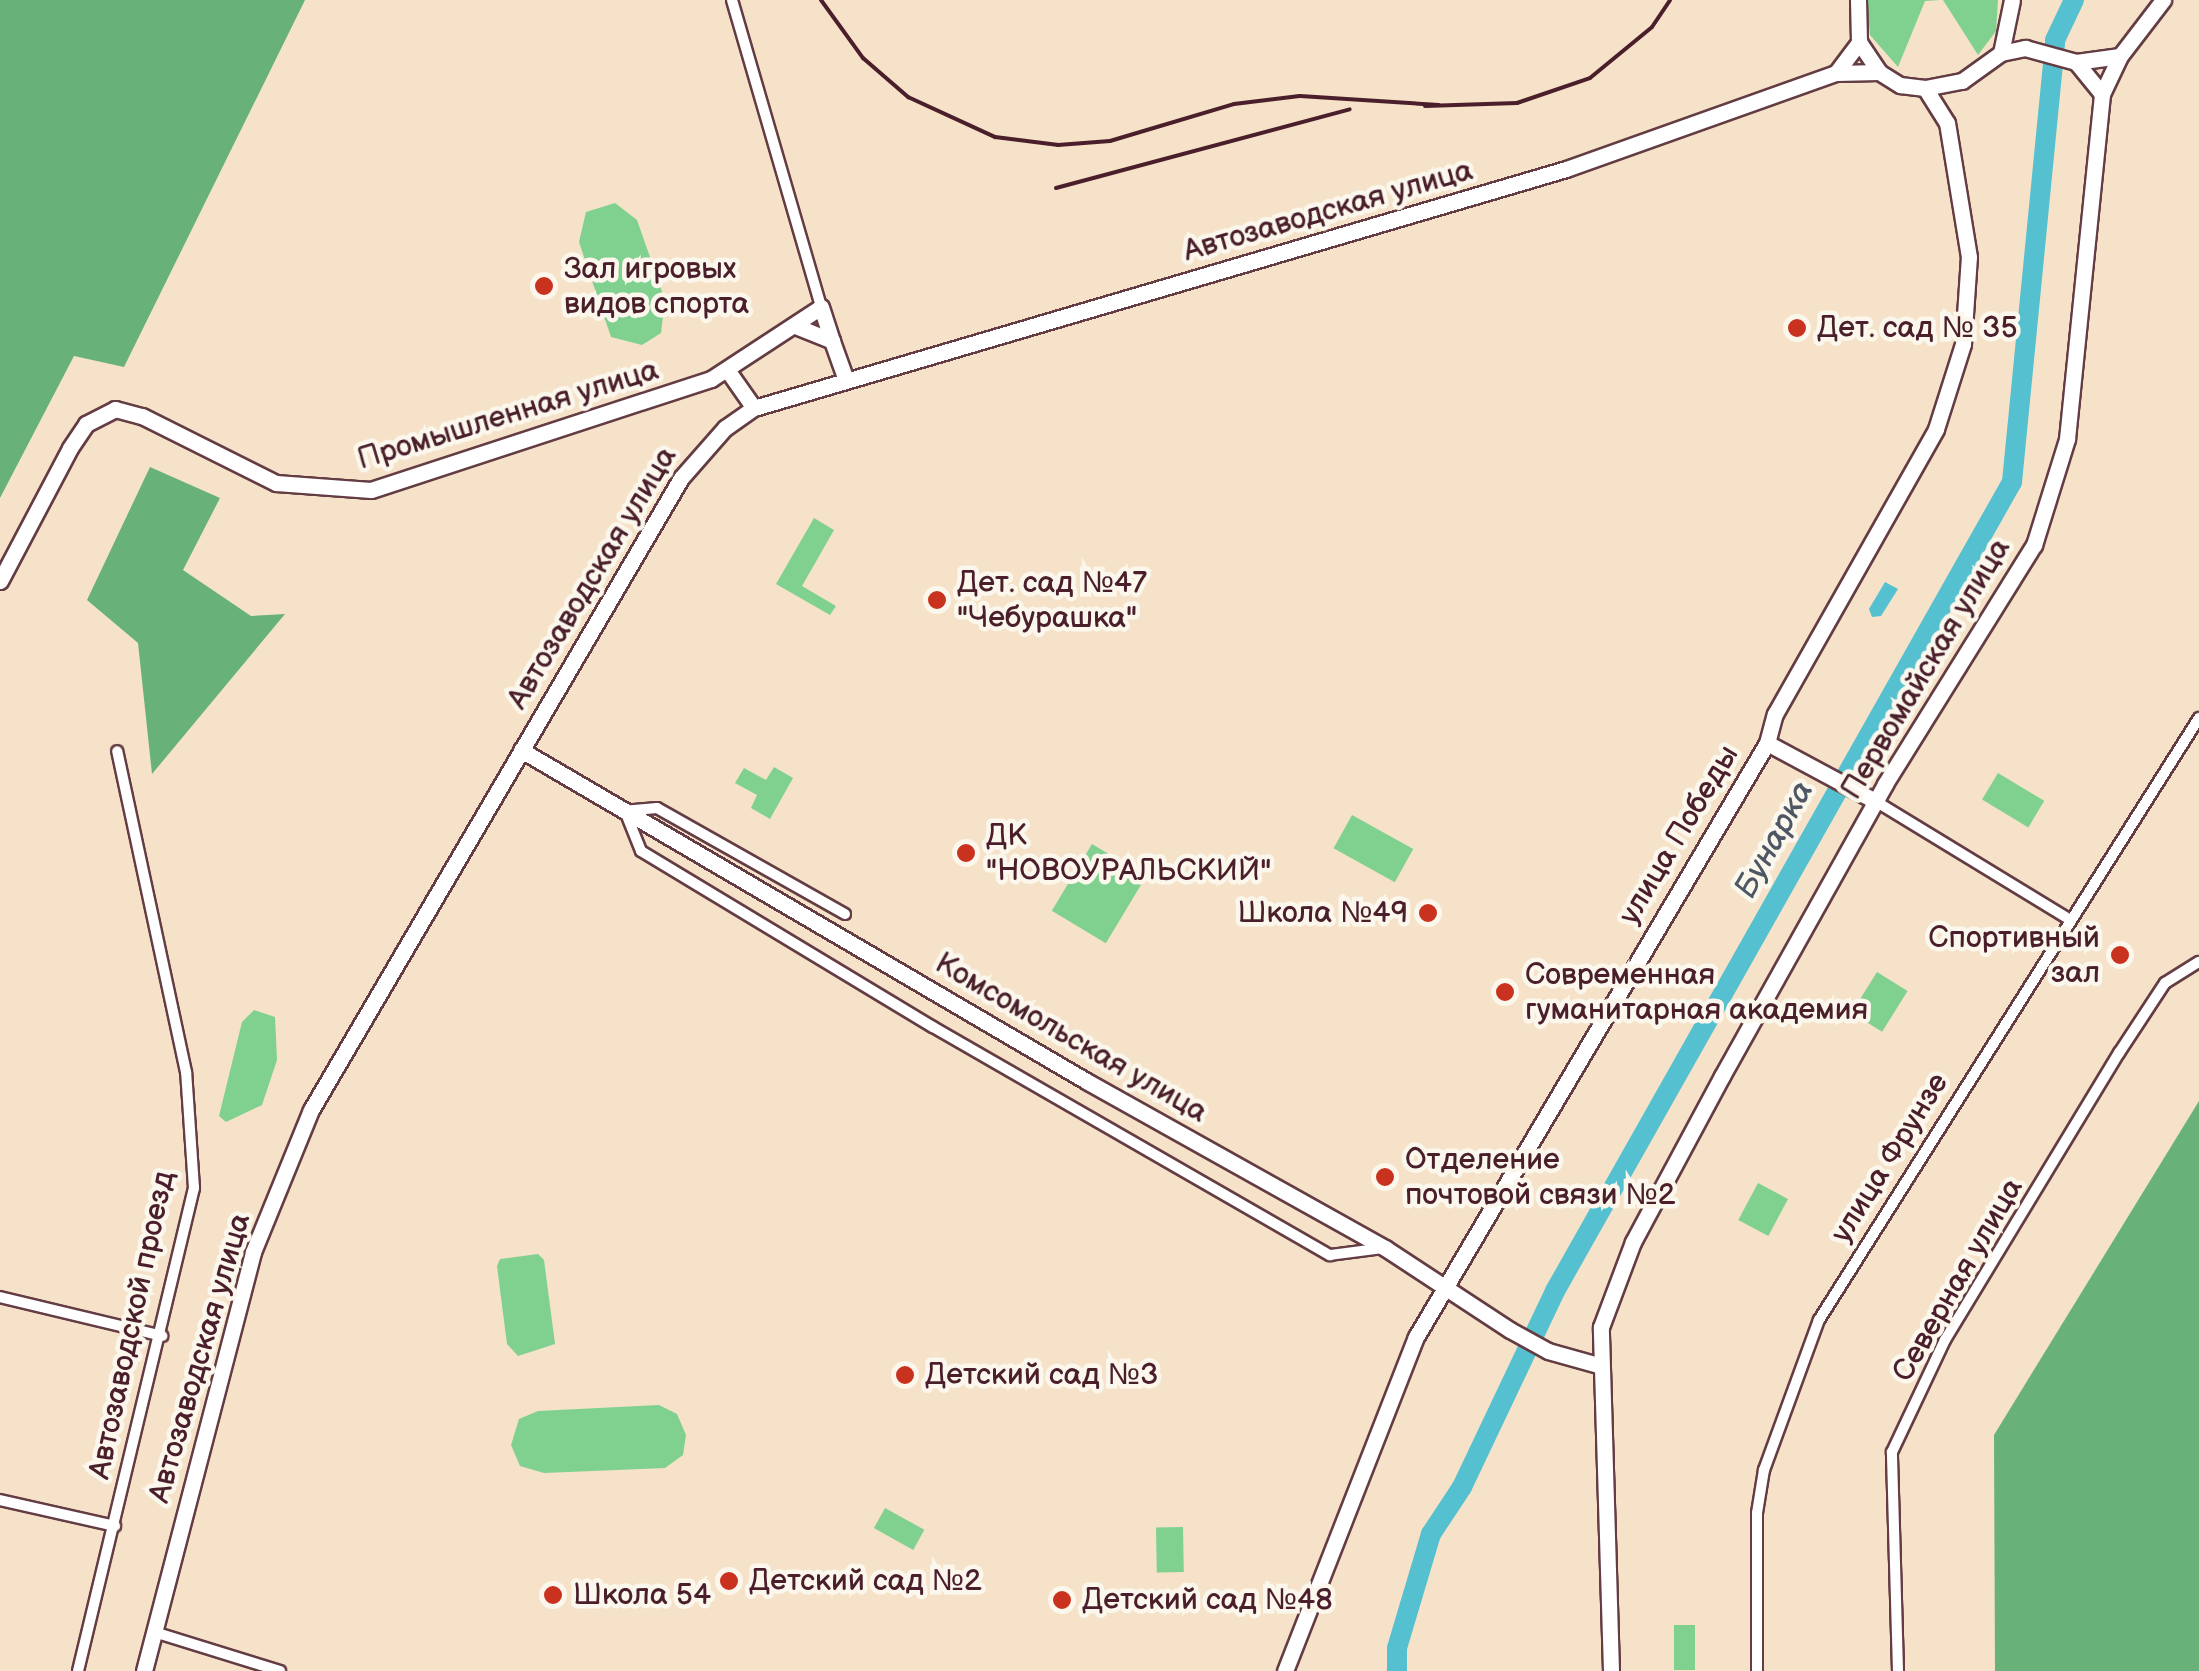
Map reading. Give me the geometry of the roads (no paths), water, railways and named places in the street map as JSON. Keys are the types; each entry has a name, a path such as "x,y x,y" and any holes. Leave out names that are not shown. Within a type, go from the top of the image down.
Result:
{"street":[{"path":"732,0 846,380"},
{"path":"1858,0 1859,42 1879,72 1900,85 1925,88 1962,80 2001,53 2033,50 2072,60 2120,56"},
{"path":"2001,53 2010,26 2012,0"},
{"name":"Первомайская улица","path":"1598,1365 1601,1326 1633,1242 1877,802 2034,545 2053,495 2066,440 2102,94 2120,56 2164,0"},
{"path":"2010,26 2033,50"},
{"path":"1836,72 1859,42"},
{"path":"2072,60 2102,94"},
{"path":"1836,72 1879,72"},
{"name":"Автозаводская улица","path":"144,1671 253,1252 311,1110 699,452 754,408 1566,169 1836,72"},
{"path":"1925,88 1944,113 1962,80"},
{"name":"улица Победы","path":"1285,1671 1416,1337 1766,743 1775,714 1869,555 1950,395 1963,344 1969,257 1944,113"},
{"name":"Промышленная улица","path":"0,580 86,424 115,409 142,416 276,483 371,490 667,396 728,371 798,327 821,307"},
{"path":"798,327 832,341"},
{"path":"728,371 754,408"},
{"name":"улица Фрунзе","path":"1757,1671 1757,1513 1764,1470 1819,1320 2199,718"},
{"path":"1766,743 1877,802 2069,919"},
{"name":"Комсомольская улица","path":"521,750 1385,1248 1510,1330 1548,1351 1598,1365"},
{"name":"Автозаводской проезд","path":"78,1671 162,1336 194,1188 190,1113 117,751"},
{"path":"846,914 657,808 625,811 641,851 933,1027 1330,1255 1385,1248"},
{"name":"Северная улица","path":"1898,1671 1892,1452 1945,1340 2119,1053 2165,984 2199,962"},
{"path":"0,1297 162,1336"},
{"path":"1598,1365 1612,1671"},
{"path":"0,1500 115,1526"},
{"path":"154,1632 280,1671"}],"water":[{"path":"1885,582 1898,589 1881,616 1872,617 1869,609"}],"waterway":[{"name":"Бунарка","path":"1397,1671 1397,1648 1431,1534 1462,1487 1555,1291 2012,482 2055,40 2074,0"}],"railway":[{"path":"821,0 863,58 908,97 995,137 1058,145 1110,141 1234,104 1300,96 1439,105"},
{"path":"1425,106 1517,103 1590,78 1652,27 1670,0"},
{"path":"1056,188 1350,109"}],"place":[{"name":"Зал игровых видов спорта","path":"544,286"},
{"name":"Дет. сад № 35","path":"1797,328"},
{"name":"Дет. сад №47 \"Чебурашка\"","path":"937,600"},
{"name":"ДК \"НОВОУРАЛЬСКИЙ\"","path":"966,853"},
{"name":"Школа №49","path":"1428,913"},
{"name":"Спортивный зал","path":"2120,955"},
{"name":"Современная гуманитарная академия","path":"1505,992"},
{"name":"Отделение почтовой связи №2","path":"1385,1177"},
{"name":"Детский сад №3","path":"905,1375"},
{"name":"Детский сад №2","path":"729,1581"},
{"name":"Школа 54","path":"553,1595"},
{"name":"Детский сад №48","path":"1062,1600"}]}
